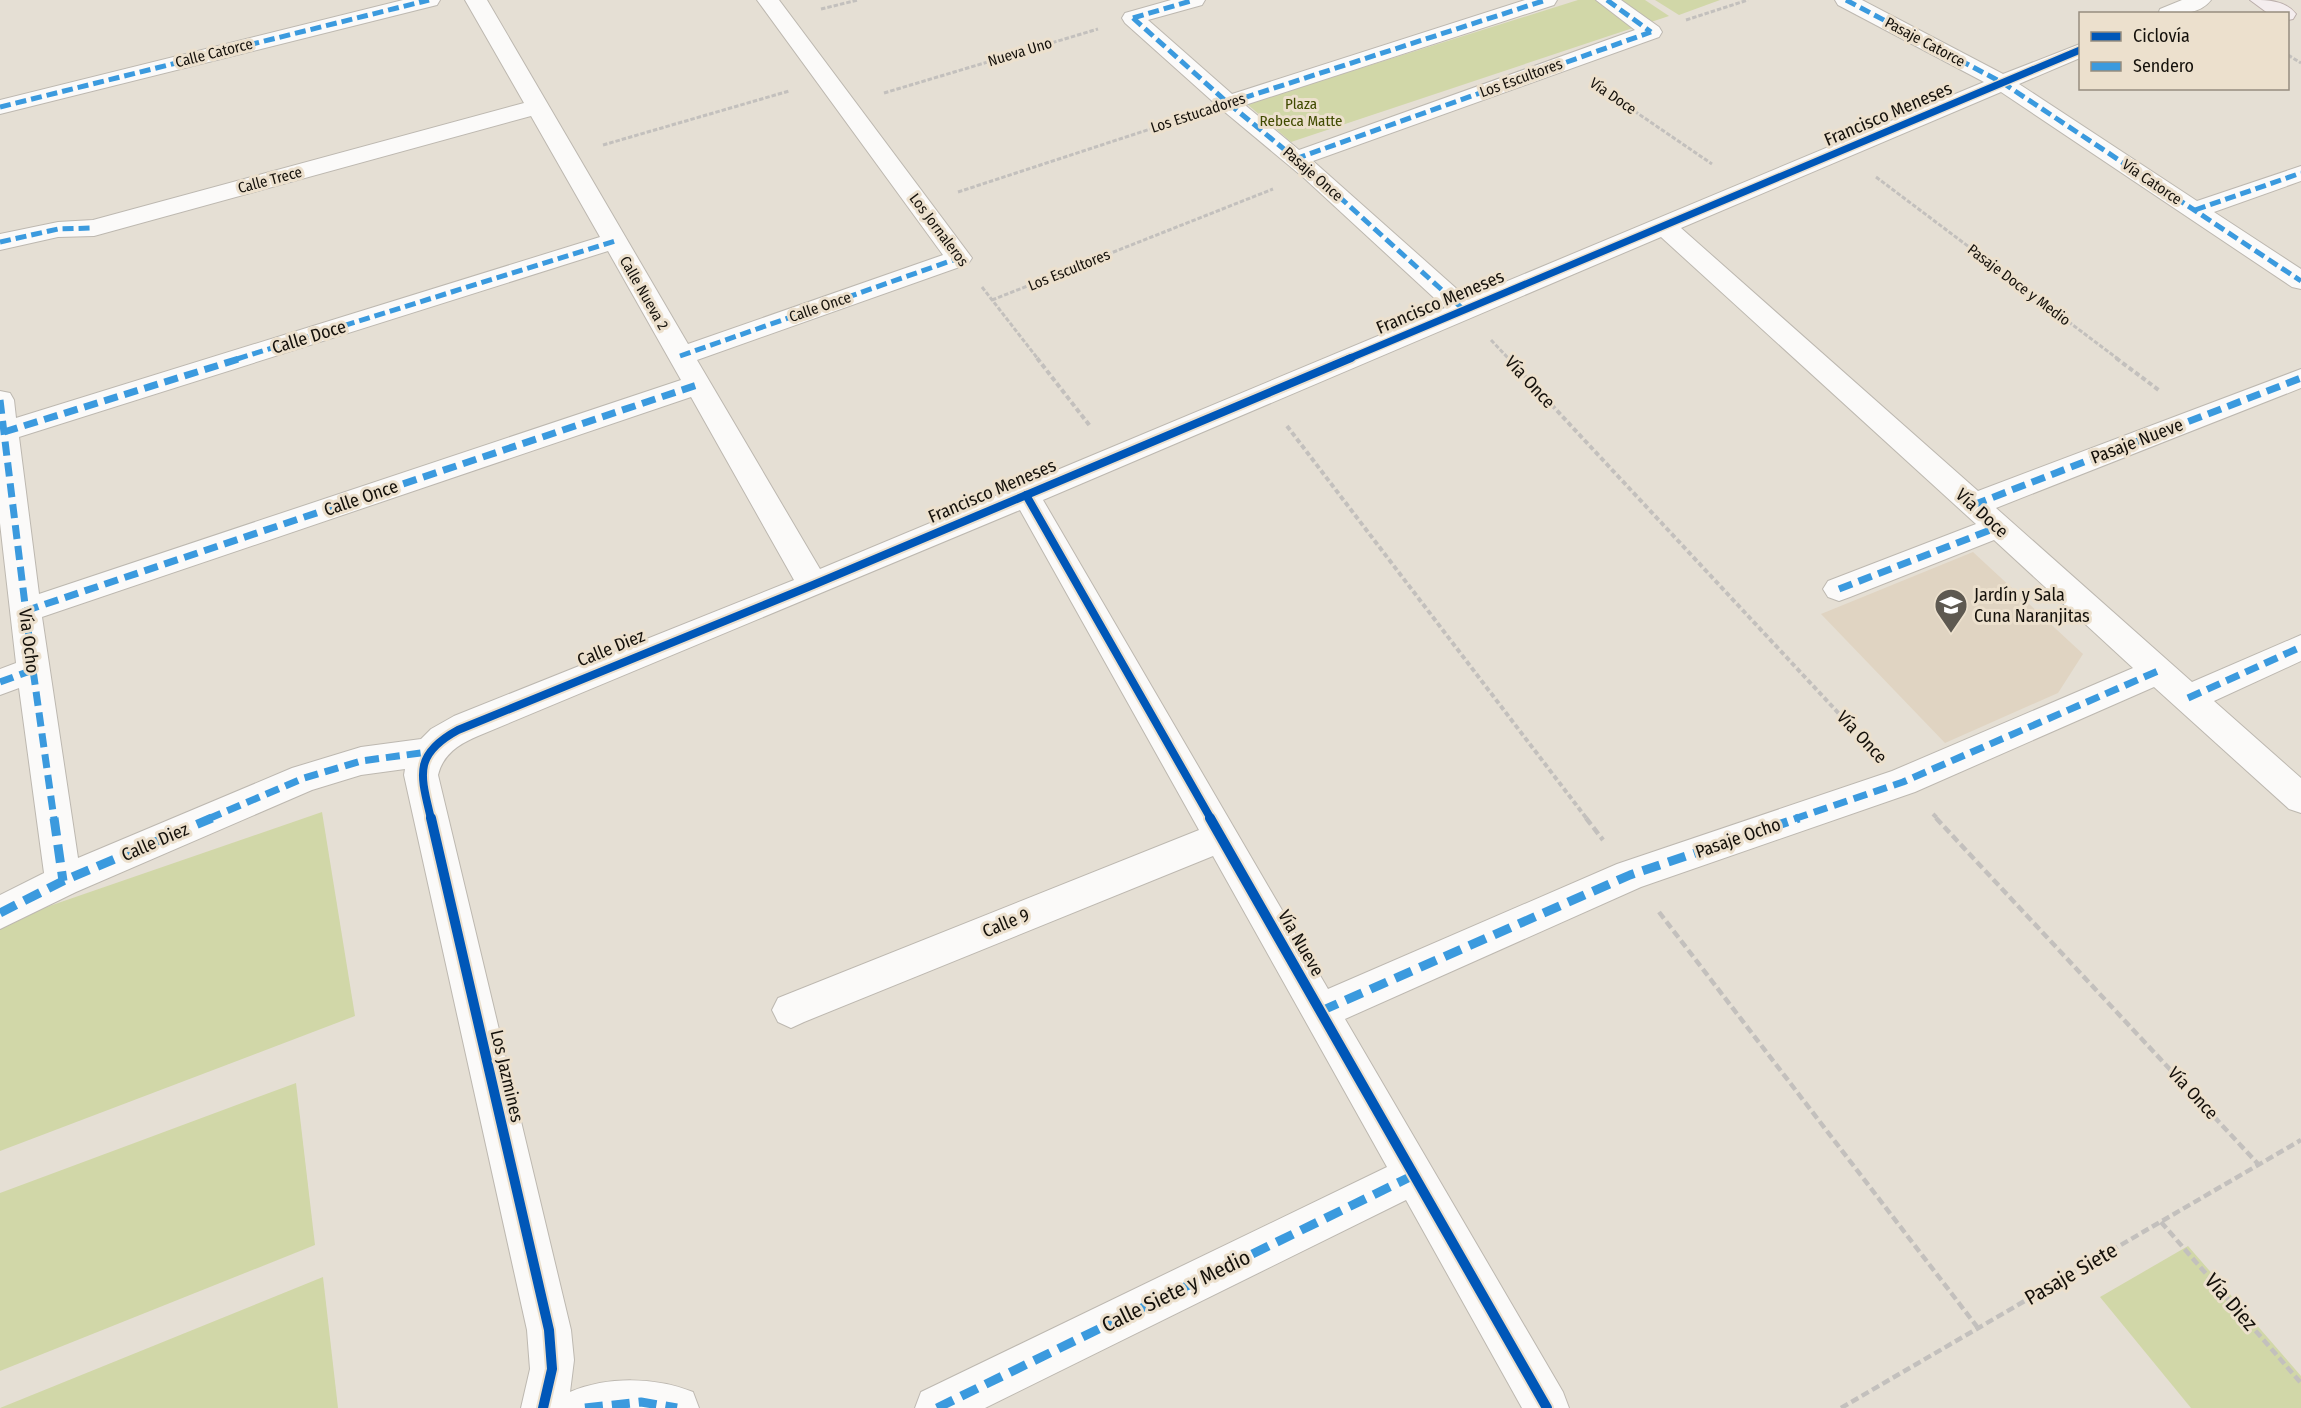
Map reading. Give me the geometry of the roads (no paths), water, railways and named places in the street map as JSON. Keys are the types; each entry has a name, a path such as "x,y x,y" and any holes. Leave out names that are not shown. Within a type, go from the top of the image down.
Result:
{"main road":[{"path":"2261,0 2282,12"}],"street":[{"name":"Calle Catorce","path":"0,107 429,0"},
{"name":"Calle Nueva 2","path":"476,0 813,585"},
{"name":"Los Jornaleros","path":"768,0 959,258"},
{"name":"Pasaje Once","path":"1194,0 1133,18 1228,103 1304,166 1464,310"},
{"name":"Los Estucadores","path":"1228,103 1546,0"},
{"name":"Los Escultores","path":"1304,166 1564,63 1651,32 1608,0"},
{"name":"Pasaje Catorce","path":"1846,0 2003,83"},
{"path":"2173,12 2200,0"},
{"name":"Francisco Meneses","path":"813,585 2079,51"},
{"name":"Vía Catorce","path":"2003,83 2301,281"},
{"name":"Calle Trece","path":"0,242 48,230 94,228 537,107"},
{"path":"2195,210 2301,173"},
{"name":"Vía Doce","path":"1664,226 2301,799"},
{"name":"Calle Doce","path":"2,415 615,241"},
{"name":"Calle Once","path":"680,356 959,258"},
{"name":"Pasaje Nueve","path":"1973,504 2301,378"},
{"name":"Calle Once","path":"25,611 697,385"},
{"name":"Vía Ocho","path":"2,415 25,611 63,880"},
{"name":"Vía Nueve","path":"1026,495 1547,1408"},
{"path":"1839,589 1998,526"},
{"name":"Calle Diez","path":"0,913 63,880 332,768 395,754 428,752 438,741 458,729 813,585"},
{"path":"2188,698 2301,647"},
{"path":"0,682 33,670"},
{"name":"Pasaje Ocho","path":"1321,1011 1630,875 1903,782 2158,671"},
{"name":"Los Jazmines","path":"428,752 421,775 554,1355 551,1383 543,1408"},
{"name":"Calle 9","path":"791,1010 1221,837"},
{"name":"Calle Siete y Medio","path":"938,1408 1414,1174"},
{"path":"585,1408 641,1402 677,1408"}],"place":[{"name":"Jardín y Sala Cuna Naranjitas","path":"1951,634"}],"park label":[{"name":"Plaza Rebeca Matte","path":"1301,112"}]}
